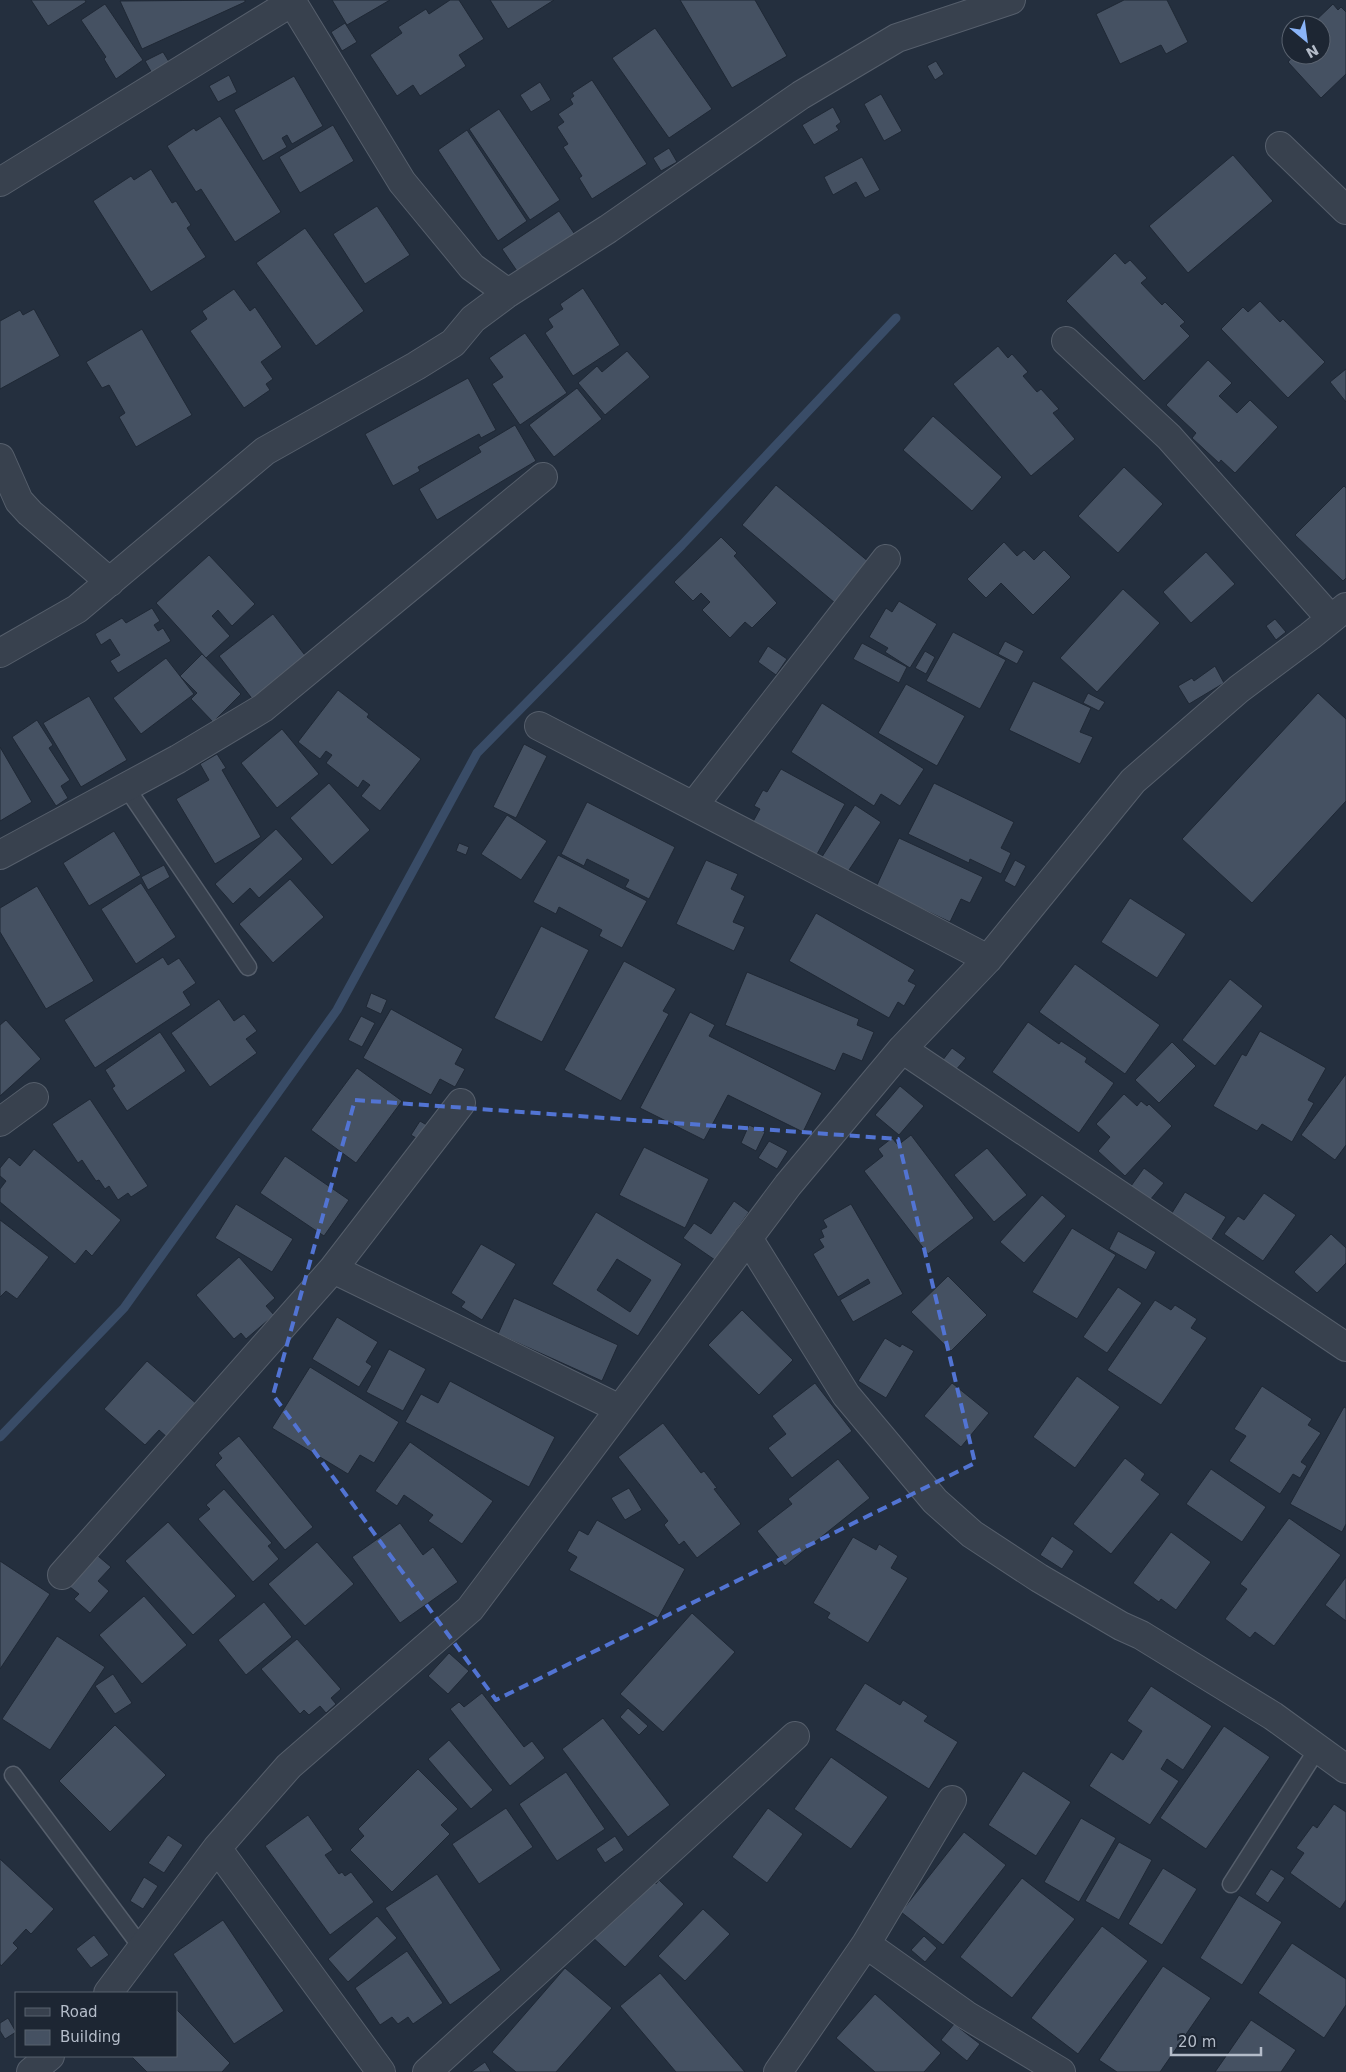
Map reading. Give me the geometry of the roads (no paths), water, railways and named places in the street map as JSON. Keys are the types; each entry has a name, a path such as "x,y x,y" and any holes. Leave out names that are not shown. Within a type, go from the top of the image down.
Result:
{"street":[{"path":"0,653 77,609 265,451 416,366 453,343 473,319 508,293 608,229 802,95 897,38 1011,0"},
{"path":"0,182 292,1 402,182 472,267 508,293"},
{"path":"1280,146 1346,210"},
{"path":"109,1992 217,1848 289,1766 470,1609 788,1185 902,1049 988,959 1133,781 1239,689 1338,613 1169,437 1066,341"},
{"path":"0,458 20,501 30,513 110,582"},
{"path":"0,855 178,759 263,708 543,477"},
{"path":"694,805 886,559"},
{"path":"538,726 694,805 988,959"},
{"path":"902,1049 1346,1347"},
{"path":"0,1122 34,1097"},
{"path":"62,1576 333,1269 461,1103"},
{"path":"748,1238 846,1394 935,1501 972,1534 1039,1578 1121,1626 1141,1635 1274,1716 1346,1769"},
{"path":"333,1269 620,1409"},
{"path":"426,2072 795,1736"},
{"path":"778,2072 866,1944 952,1800"},
{"path":"217,1848 381,2072"},
{"path":"866,1944 966,2015 1061,2072"},
{"path":"31,2072 49,2057"}],"lane":[{"path":"126,787 248,967"},
{"path":"1231,1884 1318,1748"},
{"path":"13,1775 142,1948"}],"waterway":[{"path":"0,1437 124,1308 337,1010 477,753 682,545 896,318"}]}
